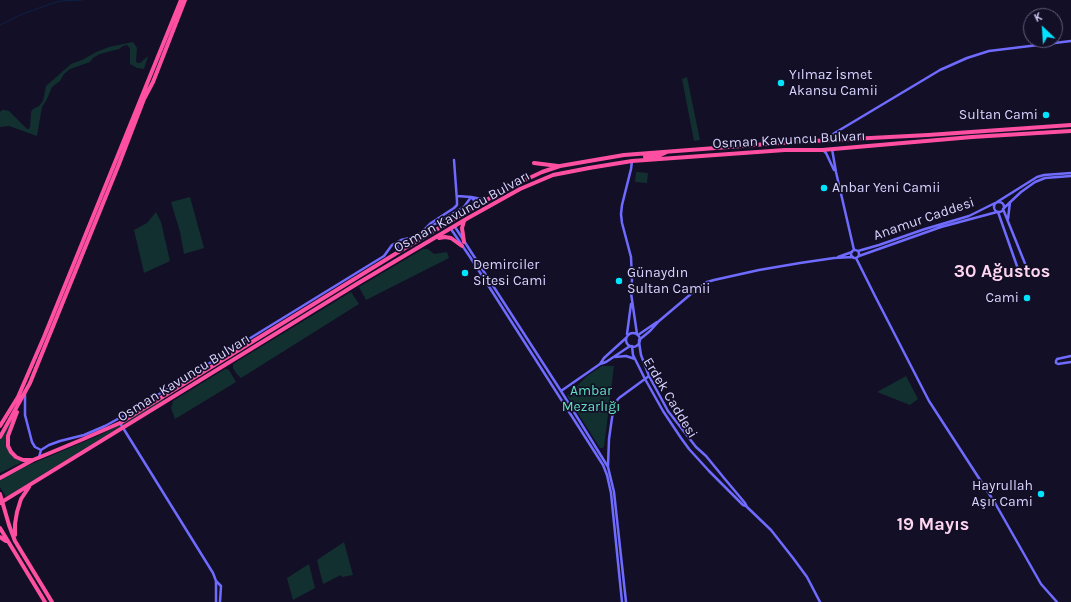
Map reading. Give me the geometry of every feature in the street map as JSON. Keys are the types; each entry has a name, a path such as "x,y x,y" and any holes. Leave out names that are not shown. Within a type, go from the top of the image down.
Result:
{"highway":[{"path":"0,437 22,400 30,383 144,99 155,76 183,1"},
{"path":"0,426 18,397 44,337 183,1"},
{"name":"Osman Kavuncu Bulvarı","path":"0,478 39,457 120,423 134,412 398,249 449,222 516,183 560,166 624,154 1071,125"},
{"name":"Osman Kavuncu Bulvarı","path":"1,502 361,282 520,189 553,175 632,161 785,150 823,150 972,137 1071,131"},
{"path":"823,150 824,140"},
{"path":"831,140 832,149"},
{"path":"632,161 633,158 658,156 669,151"},
{"path":"534,163 560,166"},
{"path":"463,244 462,228 464,221"},
{"path":"449,222 451,229"},
{"path":"433,240 449,237 463,244"},
{"path":"22,400 8,436 8,444 11,452 16,457 23,460 33,460"},
{"path":"15,541 14,529 17,512 21,499 32,484"},
{"path":"0,494 1,502 15,541 52,602"},
{"path":"0,528 45,602"},
{"path":"0,537 9,544"}],"street":[{"path":"824,140 940,70 967,58 989,51 1071,41"},
{"path":"832,149 855,251 859,254 856,257"},
{"path":"823,150 836,172"},
{"path":"424,230 431,223 455,207 457,203 454,160"},
{"path":"632,161 621,214 622,223 632,257 631,293 639,341"},
{"name":"Anamur Caddesi","path":"834,258 969,216 996,203 1037,177 1071,173"},
{"path":"996,212 1000,212 1024,189 1037,180 1071,176"},
{"path":"457,196 486,200"},
{"path":"471,197 474,200 474,208"},
{"path":"288,317 384,256 392,245 411,238 461,209 471,197"},
{"path":"1008,222 1010,202"},
{"path":"996,203 1002,203 1003,209 1026,266 1026,269 1023,271 1018,269 994,208 996,203"},
{"name":"Anamur Caddesi","path":"834,258 856,257 939,228 996,212"},
{"path":"451,229 463,244 561,391 608,467"},
{"path":"398,242 398,249"},
{"path":"463,244 605,470 611,493 622,602"},
{"path":"392,245 398,249"},
{"path":"855,251 852,254 856,257 929,401 995,503 1041,584 1057,602"},
{"path":"561,391 600,364 606,362 631,346 636,346 659,321 698,288 710,281 759,270 834,258"},
{"path":"631,346 627,343 626,337 632,299"},
{"path":"637,335 659,321"},
{"path":"600,364 604,358 626,337 632,333 637,335"},
{"name":"Erdek Caddesi","path":"639,341 641,355 649,376 668,411 696,447 706,456 747,507"},
{"name":"Erdek Caddesi","path":"631,346 633,355 663,411 689,449 743,505 771,530 797,562 820,602"},
{"path":"612,358 626,356 635,359"},
{"path":"1071,356 1057,359 1056,362 1058,364 1071,362"},
{"path":"626,602 614,492 608,467 609,438 614,404 619,398 649,376"},
{"path":"25,394 25,415 32,442 35,447 41,450"},
{"path":"39,457 43,448 55,442 93,432 134,412"},
{"path":"120,423 213,573 216,581 216,602"},
{"path":"595,453 600,454"},
{"path":"216,581 221,586 220,602"}],"green space":[{"path":"133,42 137,48 137,63 140,63 148,56 144,69 137,68 130,64 130,48 127,45 119,49 100,54 93,58 90,62 70,69 64,74 60,81 52,87 42,107 37,136 9,126 0,127 0,112 5,110 9,111 27,129 29,129 31,112 43,101 46,86 71,64 109,47"},
{"path":"687,77 700,140 694,141 682,79"},
{"path":"636,172 648,173 647,183 635,182"},
{"path":"190,197 204,248 184,254 180,232 171,202"},
{"path":"156,212 161,222 170,261 144,273 134,230 147,223"},
{"path":"423,249 428,249 434,254 447,252 449,258 366,300 359,287"},
{"path":"351,292 359,304 241,378 236,373 233,368 233,364"},
{"name":"Ambar Mezarlığı","path":"602,366 614,366 604,447 600,448 567,396 587,376"},
{"path":"225,369 229,370 236,382 175,419 171,408 173,401"},
{"path":"906,376 918,399 910,405 877,392"},
{"path":"163,398 164,400 6,497 0,487 0,480 22,468 100,435 125,422"},
{"path":"10,422 6,435 6,446 12,456 22,462 0,473 0,438"},
{"path":"344,542 353,575 342,577 341,575 323,584 317,560"},
{"path":"309,564 315,588 293,600 287,578"}],"waterway":[{"path":"0,25 20,15 50,4 61,1 82,0"}],"place":[{"name":"Yılmaz İsmet Akansu Camii","path":"781,83"},
{"name":"Sultan Cami","path":"1046,115"},
{"name":"Anbar Yeni Camii","path":"824,188"},
{"name":"Demirciler Sitesi Cami","path":"465,273"},
{"name":"Günaydın Sultan Camii","path":"619,281"},
{"name":"Cami","path":"1027,298"},
{"name":"Hayrullah Aşır Cami","path":"1041,494"}],"district":[{"name":"30 Ağustos","path":"1002,272"},
{"name":"19 Mayıs","path":"933,525"}]}
